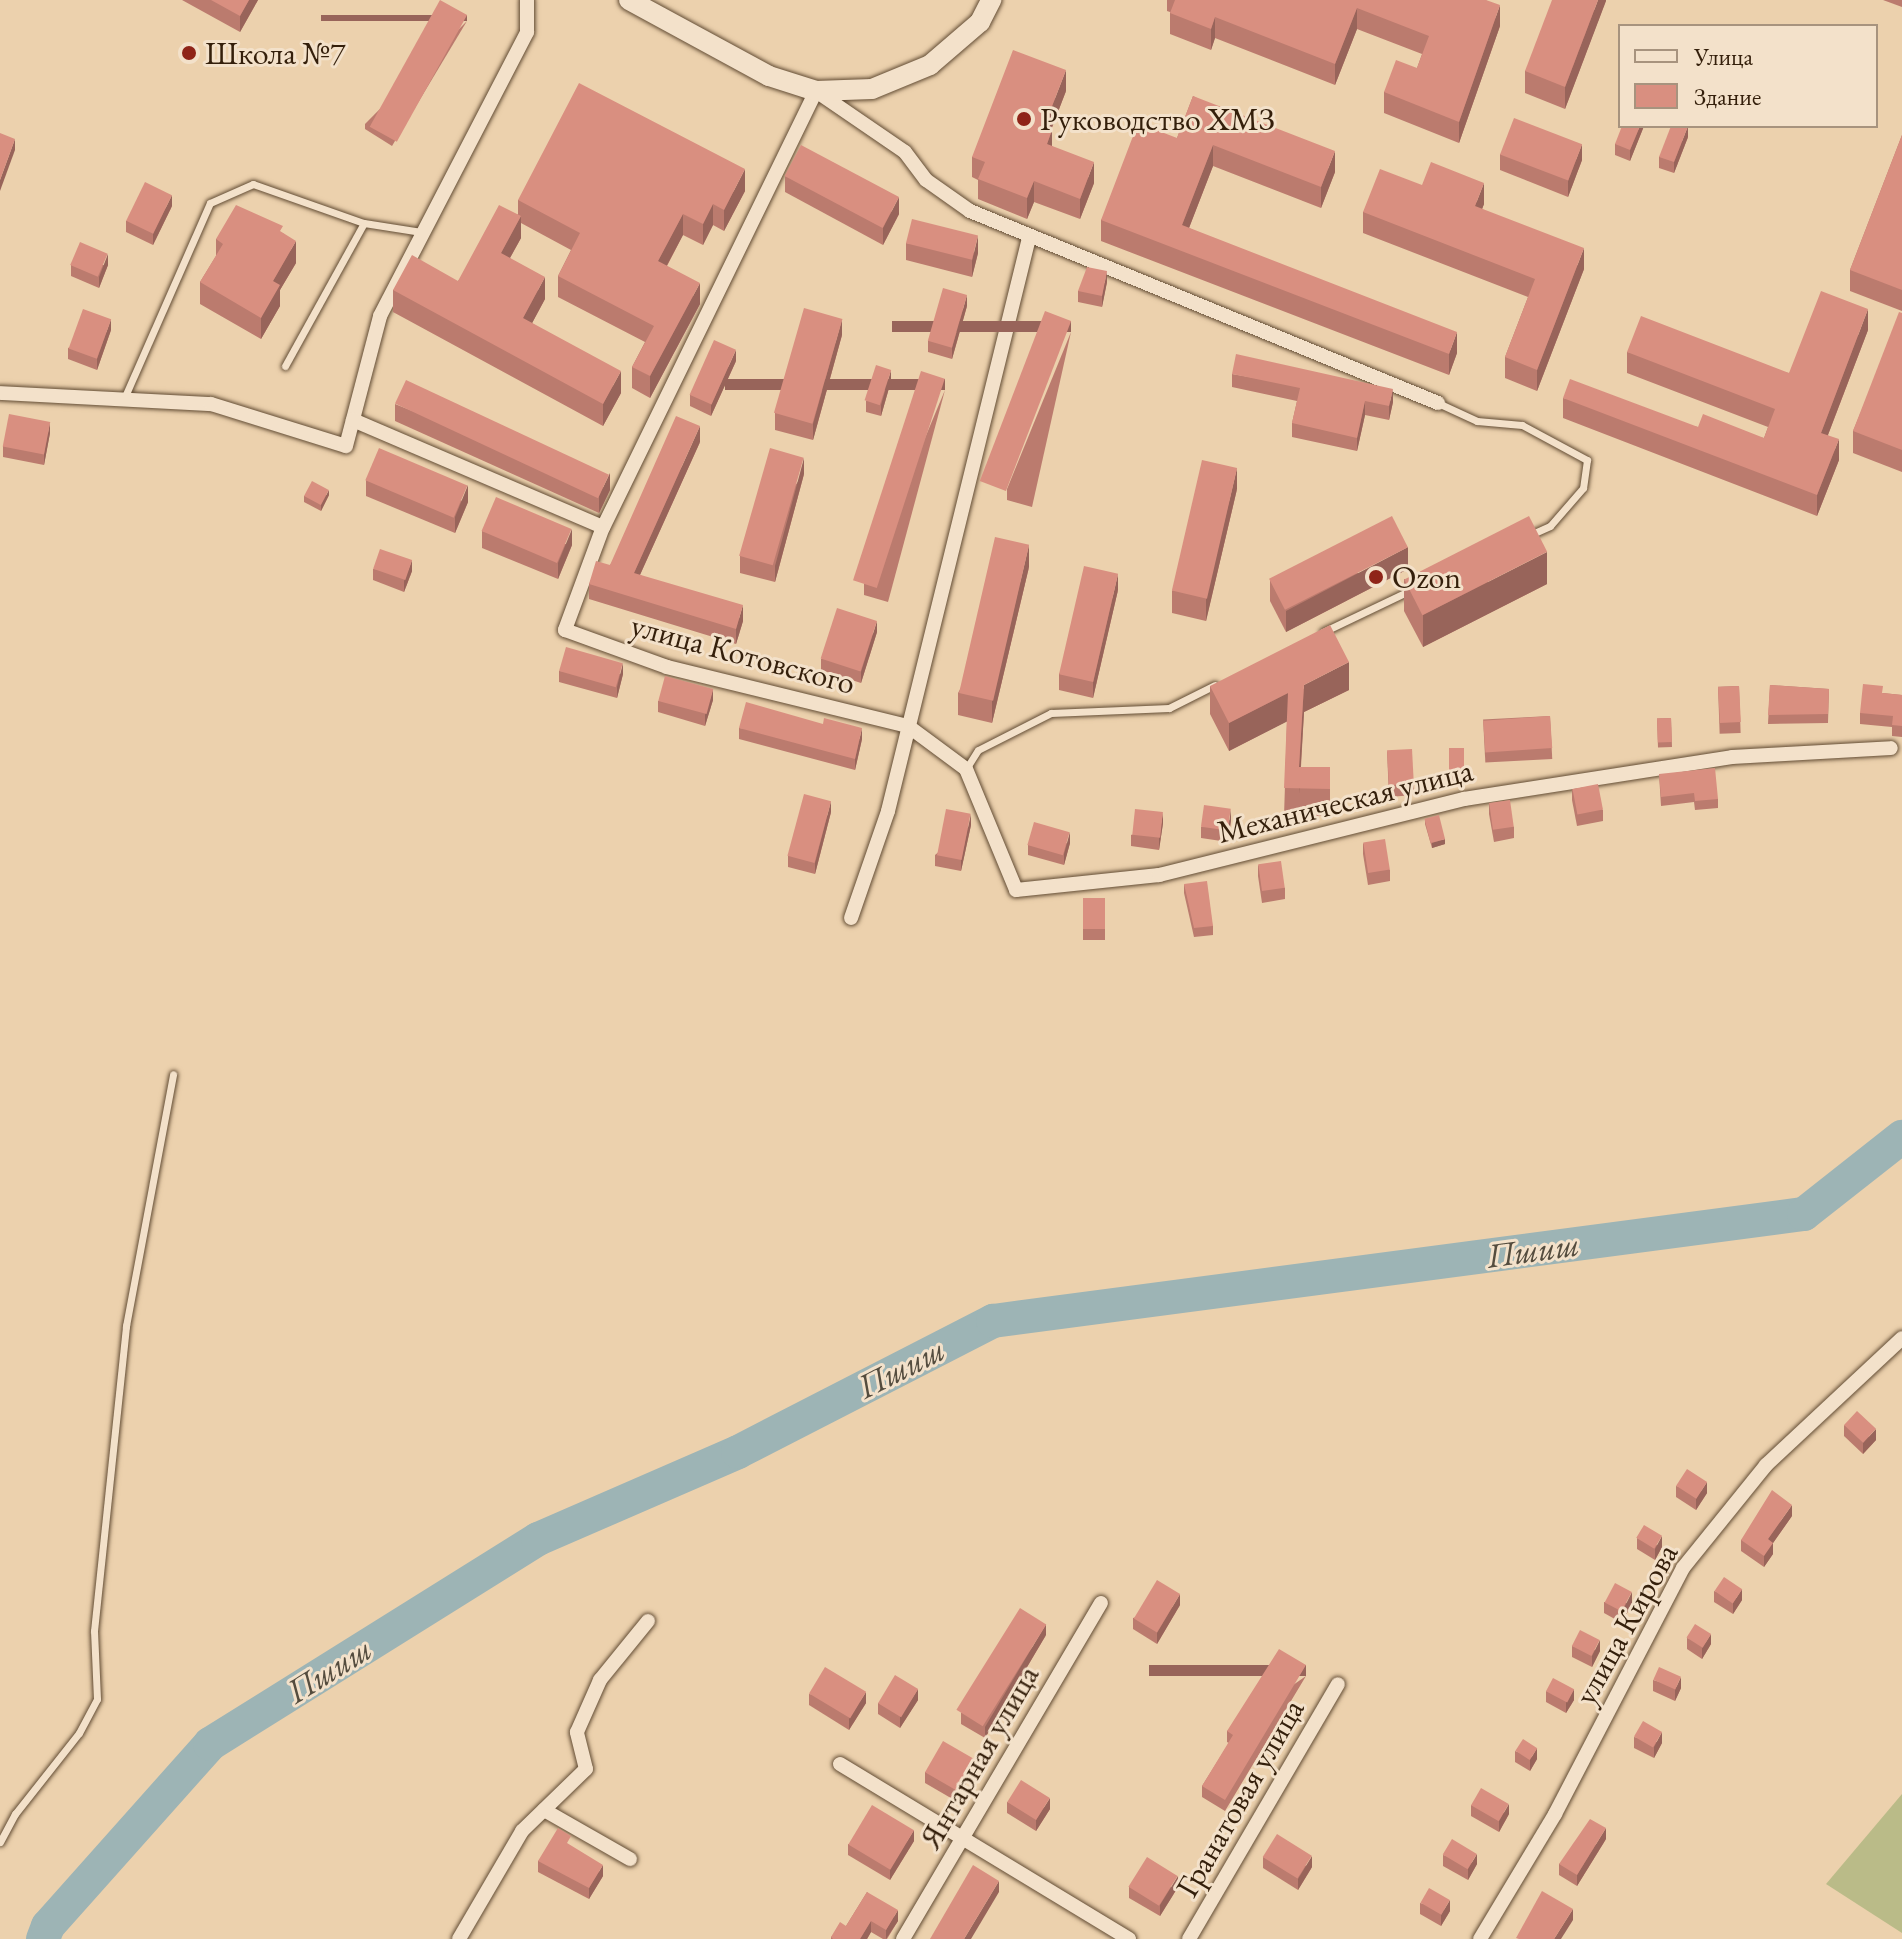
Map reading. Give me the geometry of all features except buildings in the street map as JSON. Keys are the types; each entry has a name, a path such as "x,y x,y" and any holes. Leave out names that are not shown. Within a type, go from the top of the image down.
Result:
{"main road":[{"path":"629,0 769,76 816,91 872,89 930,65 980,22 991,0"}],"street":[{"path":"0,393 122,403 211,404 346,446 380,316 527,32 527,0"},
{"path":"353,420 603,527 816,91 905,152 926,180 959,203 1029,238 1438,403"},
{"path":"851,918 888,811 1029,238"},
{"name":"улица Котовского","path":"603,527 565,630 667,667 908,726"},
{"path":"908,726 966,769"},
{"name":"Механическая улица","path":"966,769 1016,890 1159,875 1464,799 1732,757 1891,748"},
{"name":"улица Кирова","path":"1480,1939 1555,1814 1683,1568 1766,1465 1902,1338"},
{"name":"Янтарная улица","path":"903,1939 1101,1603"},
{"path":"459,1939 522,1831 586,1769 577,1732 600,1680 648,1621"},
{"name":"Гранатовая улица","path":"1189,1939 1338,1684"},
{"path":"840,1764 1129,1939"},
{"path":"544,1810 630,1859"}],"lane":[{"path":"122,403 210,203 253,184 364,223 421,232"},
{"path":"285,366 364,223"},
{"path":"1438,403 1477,421 1522,425 1587,460 1583,488 1570,506 1550,526 1521,539"},
{"path":"1308,639 1420,585"},
{"path":"966,769 978,750 1051,713 1169,708 1224,680"},
{"path":"0,1842 79,1733 97,1699 94,1631 126,1326 173,1074"}],"green space":[{"path":"1902,1794 1902,1933 1826,1884"}],"waterway":[{"name":"Пшиш","path":"43,1939 48,1926 210,1744 538,1539 738,1452 993,1321 1804,1214 1902,1137"}],"place":[{"name":"Школа №7","path":"189,53"},
{"name":"Руководство ХМЗ","path":"1024,119"},
{"name":"Ozon","path":"1376,577"}]}
